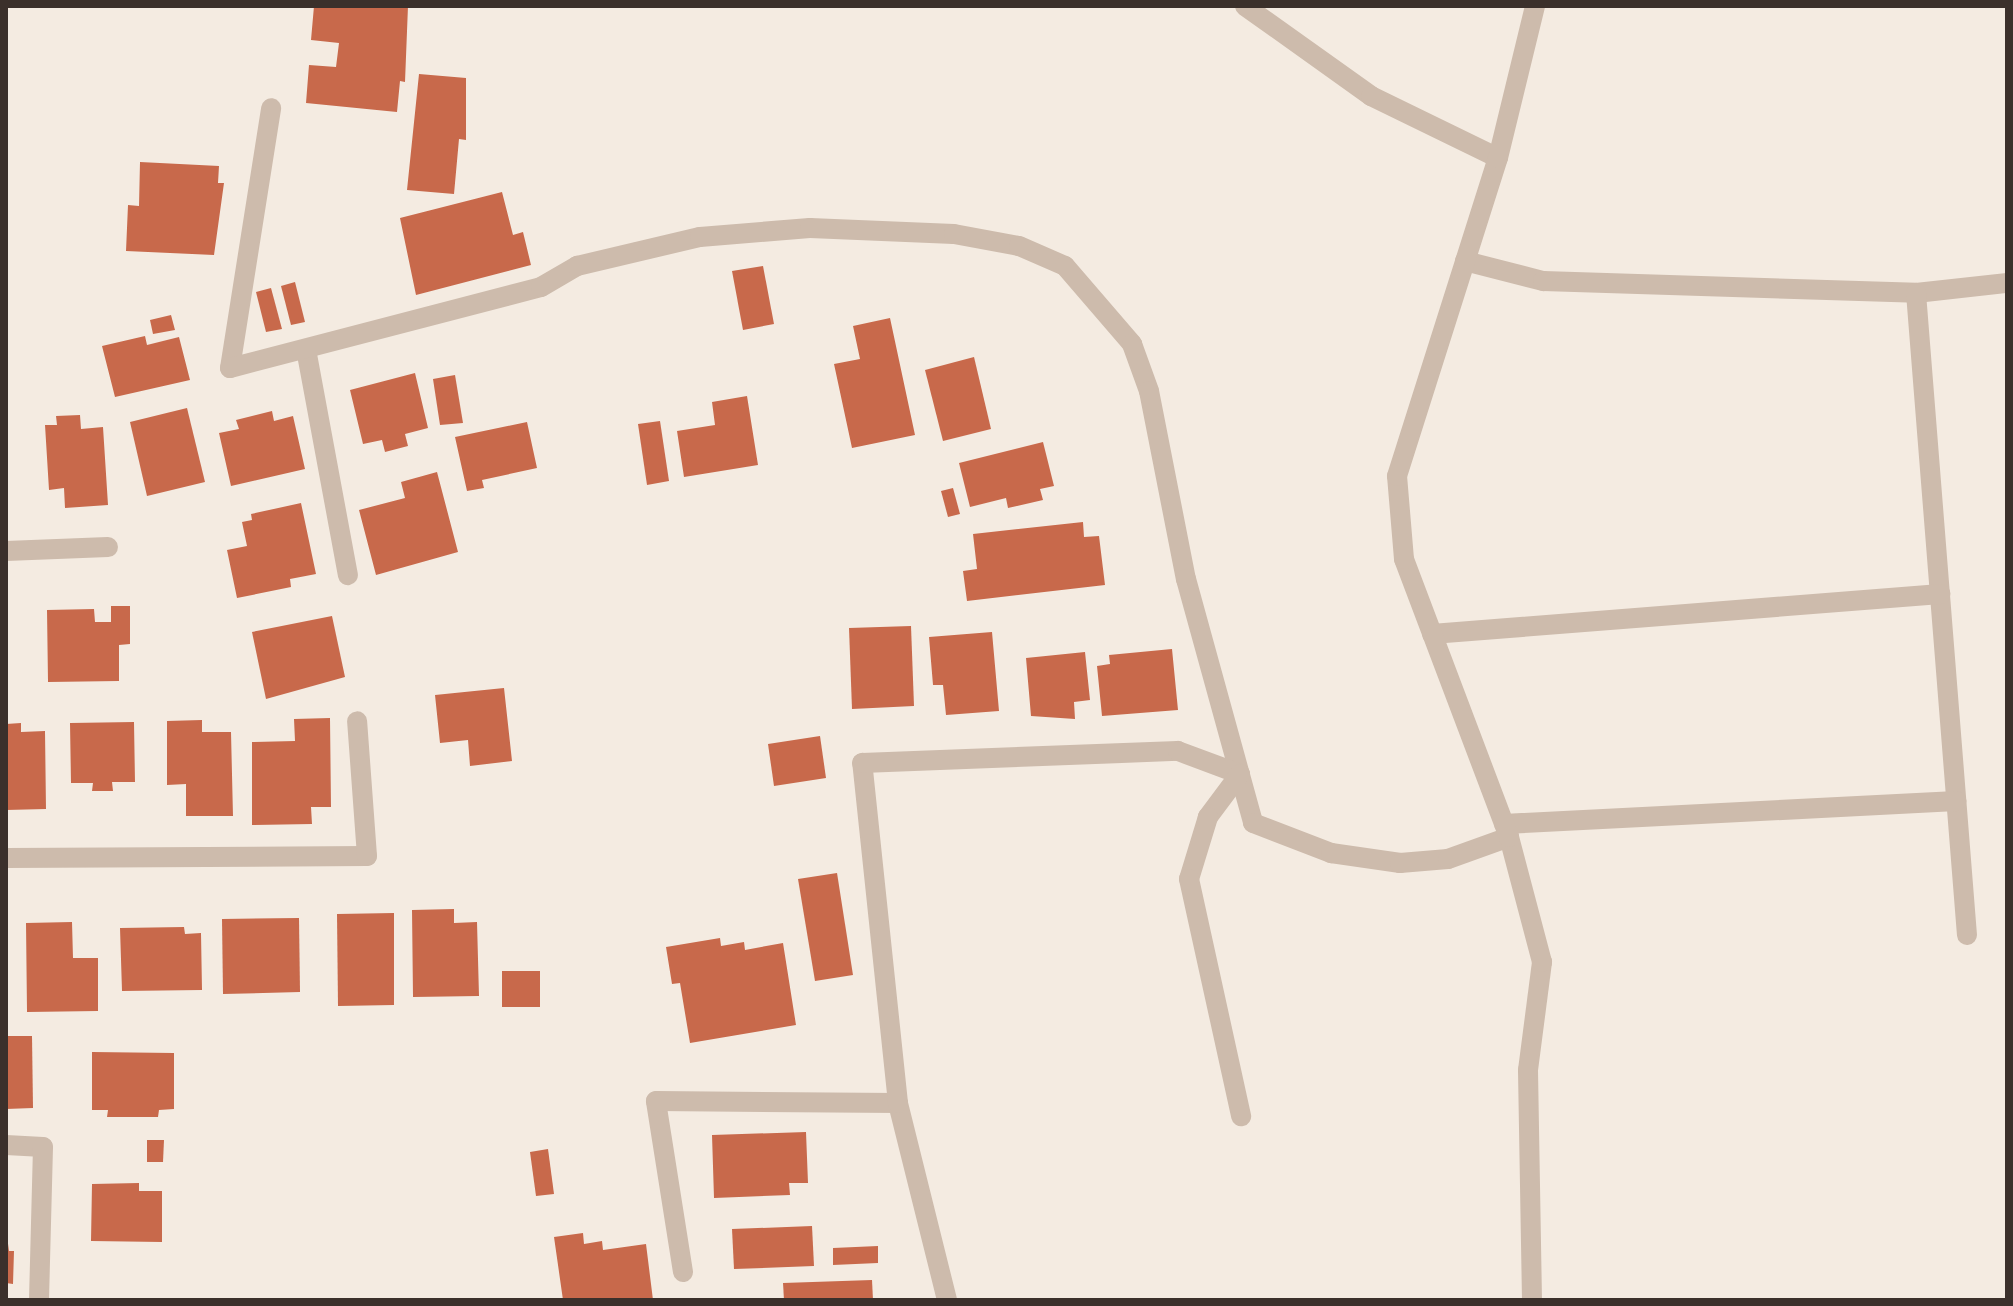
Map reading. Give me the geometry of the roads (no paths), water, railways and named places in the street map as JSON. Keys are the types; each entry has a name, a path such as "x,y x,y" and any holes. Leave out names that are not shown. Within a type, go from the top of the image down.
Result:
{"street":[{"path":"1245,6 1371,96 1498,158"},
{"path":"1532,1300 1528,1070 1542,962 1507,831 1404,559 1397,476 1498,158 1535,6"},
{"path":"271,108 230,368 541,287 577,266 700,237 810,228 954,234 1019,246 1065,266 1132,344 1149,391 1186,579 1253,823 1331,853 1400,863 1448,859 1507,831 1956,801"},
{"path":"1465,261 1543,281 1916,293 2007,283"},
{"path":"1916,293 1967,935"},
{"path":"306,349 348,575"},
{"path":"6,551 108,547"},
{"path":"1432,634 1940,594"},
{"path":"6,858 367,856 357,721"},
{"path":"947,1300 898,1103 862,763 1178,751 1240,774"},
{"path":"1240,774 1208,817 1189,879 1241,1116"},
{"path":"683,1272 656,1101 898,1103"},
{"path":"6,1145 43,1147 39,1300"}]}
